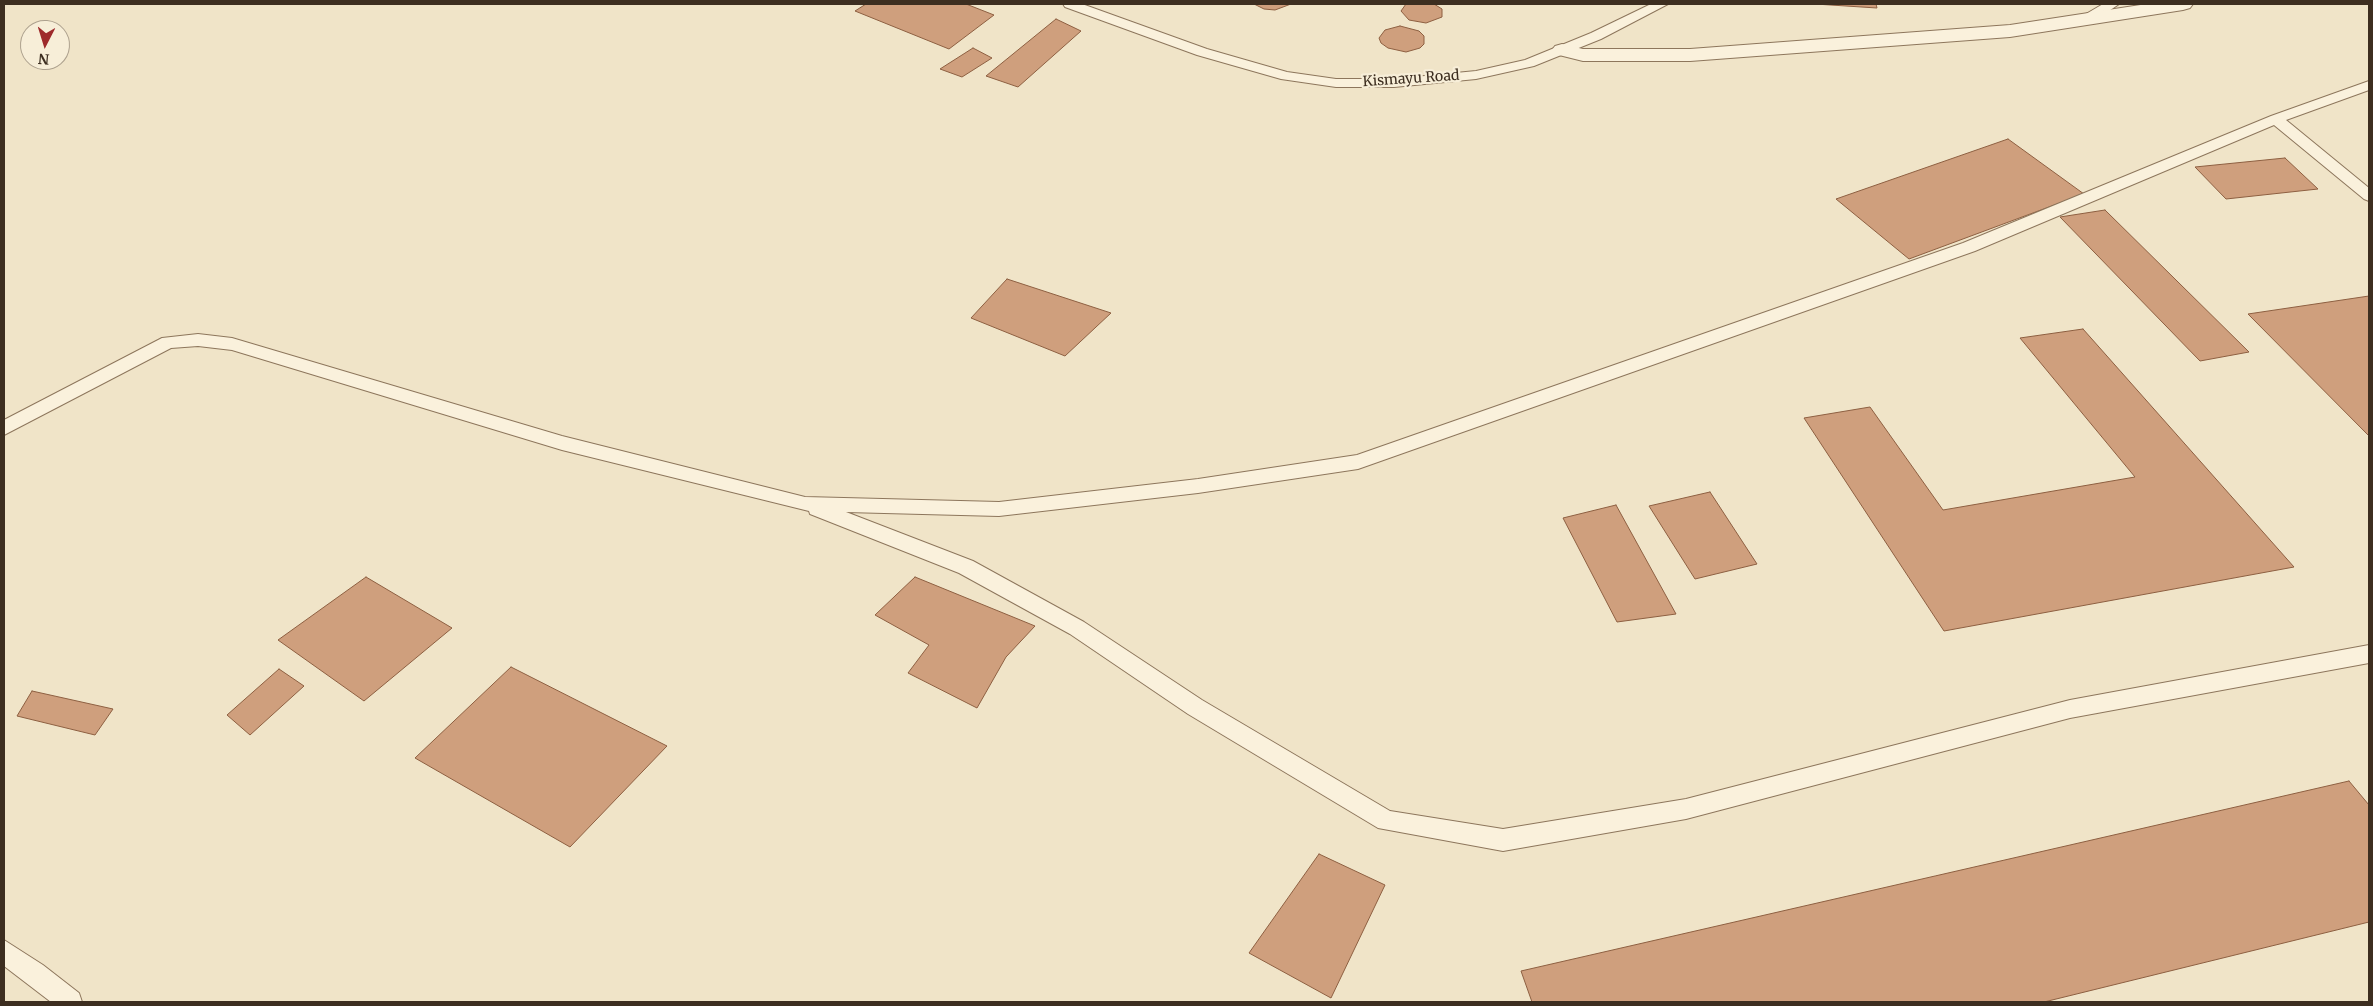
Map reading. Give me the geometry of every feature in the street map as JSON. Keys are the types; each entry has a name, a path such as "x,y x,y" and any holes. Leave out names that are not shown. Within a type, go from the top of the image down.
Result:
{"street":[{"path":"1562,50 1583,55 1690,55 2010,31 2183,4"}],"lane":[{"name":"Kismayu Road","path":"1070,4 1202,52 1286,76 1336,82 1394,84 1476,75 1529,62 1596,36 1661,4"},
{"path":"2091,17 2112,4"},
{"path":"805,504 998,509 1198,486 1358,462 1969,247 2276,119 2369,85"},
{"path":"2276,119 2369,196"},
{"path":"4,428 168,342 198,340 232,344 562,443 805,504 966,567 992,581 1077,628 1195,707 1386,821 1503,840 1686,809 2070,709 2369,654"},
{"path":"4,952 35,973 70,1002"}],"building":[{"path":"866,4 966,4 994,15 949,49 855,11"},
{"path":"1254,4 1291,4 1275,10 1264,9"},
{"path":"1406,4 1434,4 1442,9 1442,17 1426,23 1409,20 1401,11"},
{"path":"1815,4 1876,4 1877,8"},
{"path":"1056,19 1081,31 1018,87 986,76"},
{"path":"1400,26 1419,31 1424,36 1424,44 1420,48 1406,52 1388,48 1381,43 1379,38 1385,30"},
{"path":"973,48 992,58 962,77 940,69"},
{"path":"2008,139 2084,194 1909,259 1836,199"},
{"path":"2285,158 2318,189 2226,199 2195,167"},
{"path":"2105,210 2249,352 2200,361 2060,217"},
{"path":"1007,279 1111,313 1065,356 971,318"},
{"path":"2369,296 2369,436 2248,314"},
{"path":"2083,329 2294,567 1944,631 1804,418 1870,407 1943,510 2135,477 2020,338"},
{"path":"1710,492 1757,564 1695,579 1649,506"},
{"path":"1616,505 1676,614 1617,622 1563,518"},
{"path":"366,577 452,628 364,701 278,640"},
{"path":"915,577 1035,626 1006,657 977,708 908,673 929,645 875,615"},
{"path":"511,667 667,746 570,847 415,758"},
{"path":"279,669 304,686 250,735 227,715"},
{"path":"32,691 113,709 95,735 17,716"},
{"path":"2349,781 2369,805 2369,922 2044,1002 1532,1002 1521,971"},
{"path":"1319,854 1385,885 1331,998 1249,953"}]}
